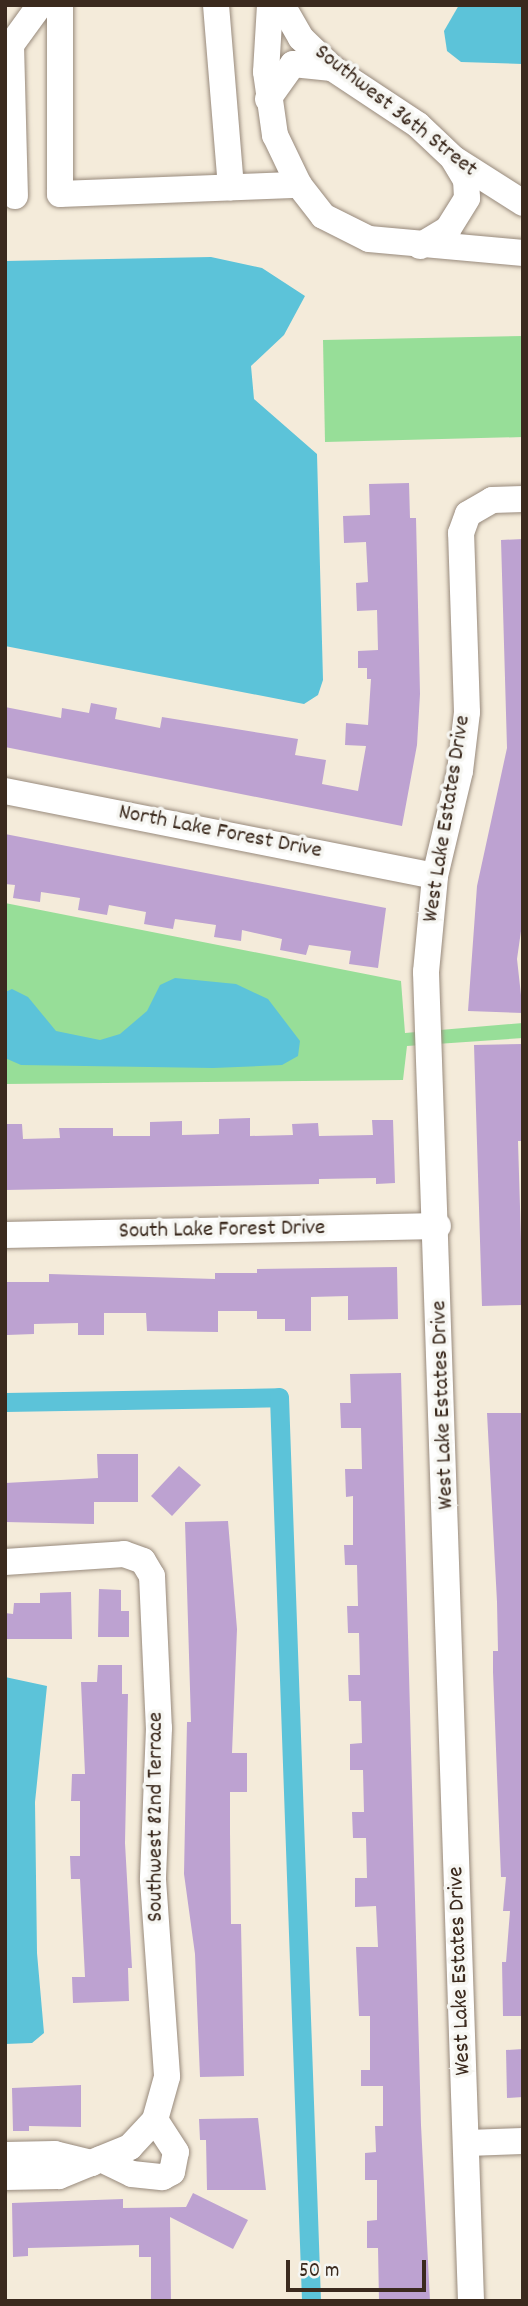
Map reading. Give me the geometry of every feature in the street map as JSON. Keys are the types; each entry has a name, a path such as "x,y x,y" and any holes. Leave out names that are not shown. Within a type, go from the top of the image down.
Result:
{"street":[{"path":"40,5 8,50 10,196 299,184"},
{"path":"60,5 60,194"},
{"path":"216,5 231,187"},
{"path":"270,5 268,99 275,135 299,184 323,216 369,239 421,246 523,253"},
{"name":"Southwest 36th Street","path":"282,5 301,38 332,68 418,125 454,159 523,203"},
{"path":"268,99 293,64 332,68"},
{"path":"421,246 447,229 467,198 466,180 454,159"},
{"name":"West Lake Estates Drive","path":"471,2301 438,1226 426,972 435,876 458,781 467,712 461,533 468,514 492,500 523,499"},
{"name":"North Lake Forest Drive","path":"5,791 435,876"},
{"name":"South Lake Forest Drive","path":"5,1235 438,1226"},
{"name":"Southwest 82nd Terrace","path":"5,1562 124,1554 142,1561 152,1577 159,1728 153,1880 167,2077 155,2120 130,2147 97,2161"},
{"path":"5,2155 55,2154 97,2161 132,2174 163,2178 172,2172 176,2151 155,2120"},
{"path":"467,2143 523,2141"},
{"path":"5,2177 58,2176 97,2161"}],"green space":[{"path":"523,336 523,437 325,442 323,340"},
{"path":"5,903 401,981 405,1033 523,1023 523,1038 407,1046 403,1080 5,1084"}],"water":[{"path":"459,5 523,5 523,64 461,62 447,51 444,31"},
{"path":"211,257 262,268 305,296 284,335 251,366 254,399 317,454 323,680 318,695 304,704 5,646 5,261"},
{"path":"175,978 236,984 268,999 300,1041 298,1056 282,1065 213,1068 21,1065 5,1058 5,992 12,989 28,997 56,1031 100,1040 120,1034 147,1011 160,985"},
{"path":"5,1677 47,1686 35,1802 37,1953 44,2033 32,2043 5,2044"}],"building":[{"path":"409,483 410,518 416,518 420,694 417,745 402,826 5,747 5,707 61,718 62,708 89,713 91,703 117,708 115,719 160,728 162,717 298,739 295,755 326,760 322,784 358,791 366,746 345,745 346,723 368,725 371,679 367,679 367,668 358,668 358,651 378,650 377,610 357,611 356,583 368,582 366,542 344,543 343,516 370,515 369,484"},
{"path":"523,539 523,917 517,959 523,1013 468,1011 477,886 507,748 501,540"},
{"path":"5,834 386,908 378,968 349,964 351,951 309,945 306,955 280,950 282,939 242,930 241,941 214,937 216,925 175,919 173,929 144,924 146,912 109,905 107,915 78,910 80,898 41,892 40,902 13,898 15,885 5,884"},
{"path":"523,1044 523,1141 518,1141 523,1305 482,1306 474,1045"},
{"path":"250,1118 250,1136 293,1135 292,1124 318,1123 319,1136 373,1135 372,1120 393,1120 395,1183 376,1184 376,1178 319,1179 319,1184 5,1190 5,1124 22,1124 23,1139 60,1138 59,1128 113,1128 113,1136 150,1136 150,1122 182,1121 182,1135 219,1134 219,1119"},
{"path":"397,1267 398,1319 348,1320 348,1296 311,1297 311,1331 285,1331 285,1319 257,1319 257,1311 218,1311 218,1332 147,1331 146,1313 104,1313 104,1335 78,1335 78,1323 34,1324 34,1334 7,1335 5,1282 49,1282 49,1274 215,1279 215,1273 257,1273 257,1269"},
{"path":"401,1373 421,2125 430,2301 379,2301 378,2248 367,2248 367,2221 377,2220 377,2180 365,2180 365,2153 376,2152 375,2126 383,2126 383,2086 361,2086 361,2070 370,2070 370,2016 359,2016 356,1947 378,1947 376,1906 355,1907 355,1878 367,1878 366,1838 353,1838 352,1812 364,1812 363,1770 350,1770 350,1744 362,1743 361,1701 349,1701 348,1675 360,1675 359,1633 348,1633 347,1606 358,1606 357,1565 345,1565 344,1545 353,1545 353,1496 346,1497 345,1469 362,1469 361,1428 341,1428 340,1403 351,1403 350,1374"},
{"path":"487,1413 523,1413 523,2016 503,2016 502,1962 506,1962 510,1911 503,1911 506,1877 501,1877 493,1672 493,1651 498,1651 497,1602"},
{"path":"97,1454 138,1454 138,1502 94,1502 94,1524 5,1522 5,1483 98,1478"},
{"path":"179,1466 201,1485 172,1516 151,1496"},
{"path":"228,1521 237,1629 232,1753 247,1753 247,1792 230,1792 231,1924 241,1924 244,2076 200,2077 195,1954 184,1874 187,1722 191,1722 185,1522"},
{"path":"99,1589 121,1590 121,1611 129,1611 129,1637 98,1637"},
{"path":"71,1592 72,1639 5,1639 5,1613 13,1614 14,1603 40,1603 40,1593"},
{"path":"98,1665 122,1665 122,1694 128,1694 125,1843 132,1968 128,1968 129,2001 73,2003 72,1977 85,1977 80,1879 71,1879 70,1856 80,1856 80,1801 71,1801 72,1774 85,1774 81,1682 97,1682"},
{"path":"523,2049 523,2097 507,2098 506,2050"},
{"path":"81,2085 81,2127 29,2126 29,2131 13,2131 12,2088"},
{"path":"258,2118 266,2190 207,2190 206,2140 200,2140 199,2119"},
{"path":"193,2193 248,2220 233,2249 170,2217 171,2301 151,2301 151,2257 139,2257 139,2245 28,2248 28,2256 13,2257 12,2203 123,2199 123,2208 186,2207"}],"waterway":[{"path":"5,1402 279,1397 311,2301"}]}
